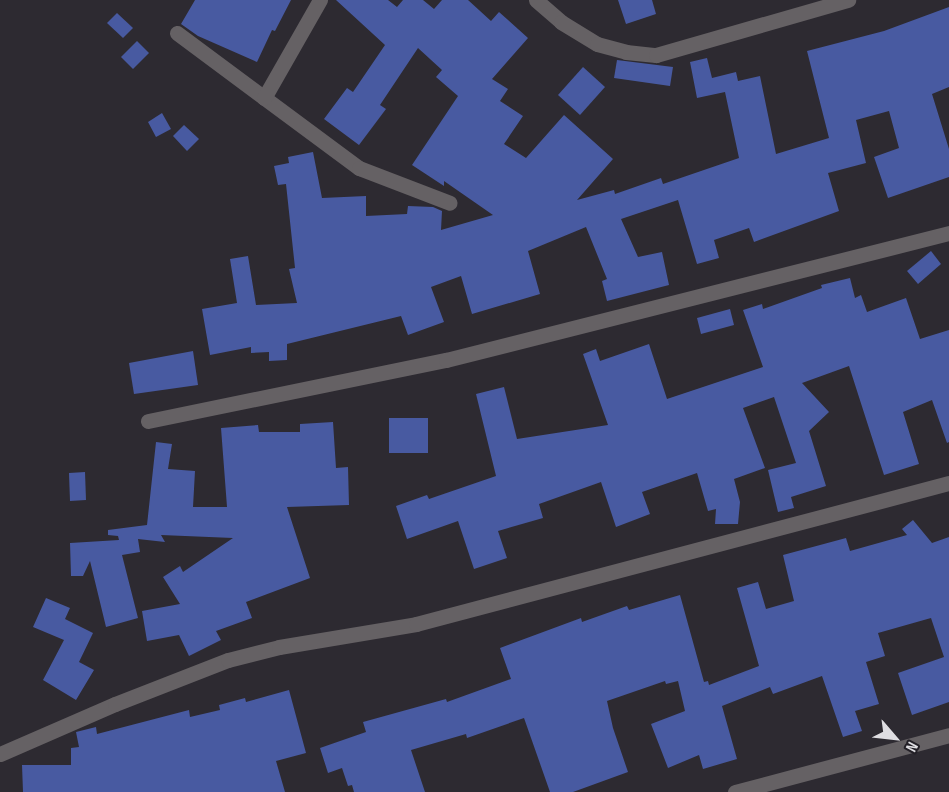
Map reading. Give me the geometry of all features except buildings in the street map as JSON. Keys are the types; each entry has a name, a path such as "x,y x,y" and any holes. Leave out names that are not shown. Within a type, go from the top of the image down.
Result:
{"street":[{"path":"264,98 320,0"},
{"path":"536,0 561,22 597,44 626,52 656,55 848,0"},
{"path":"177,33 359,168 450,203"},
{"path":"148,421 446,360 949,233"},
{"path":"0,754 115,704 228,660 279,647 416,624 949,483"},
{"path":"735,792 949,735"}]}
